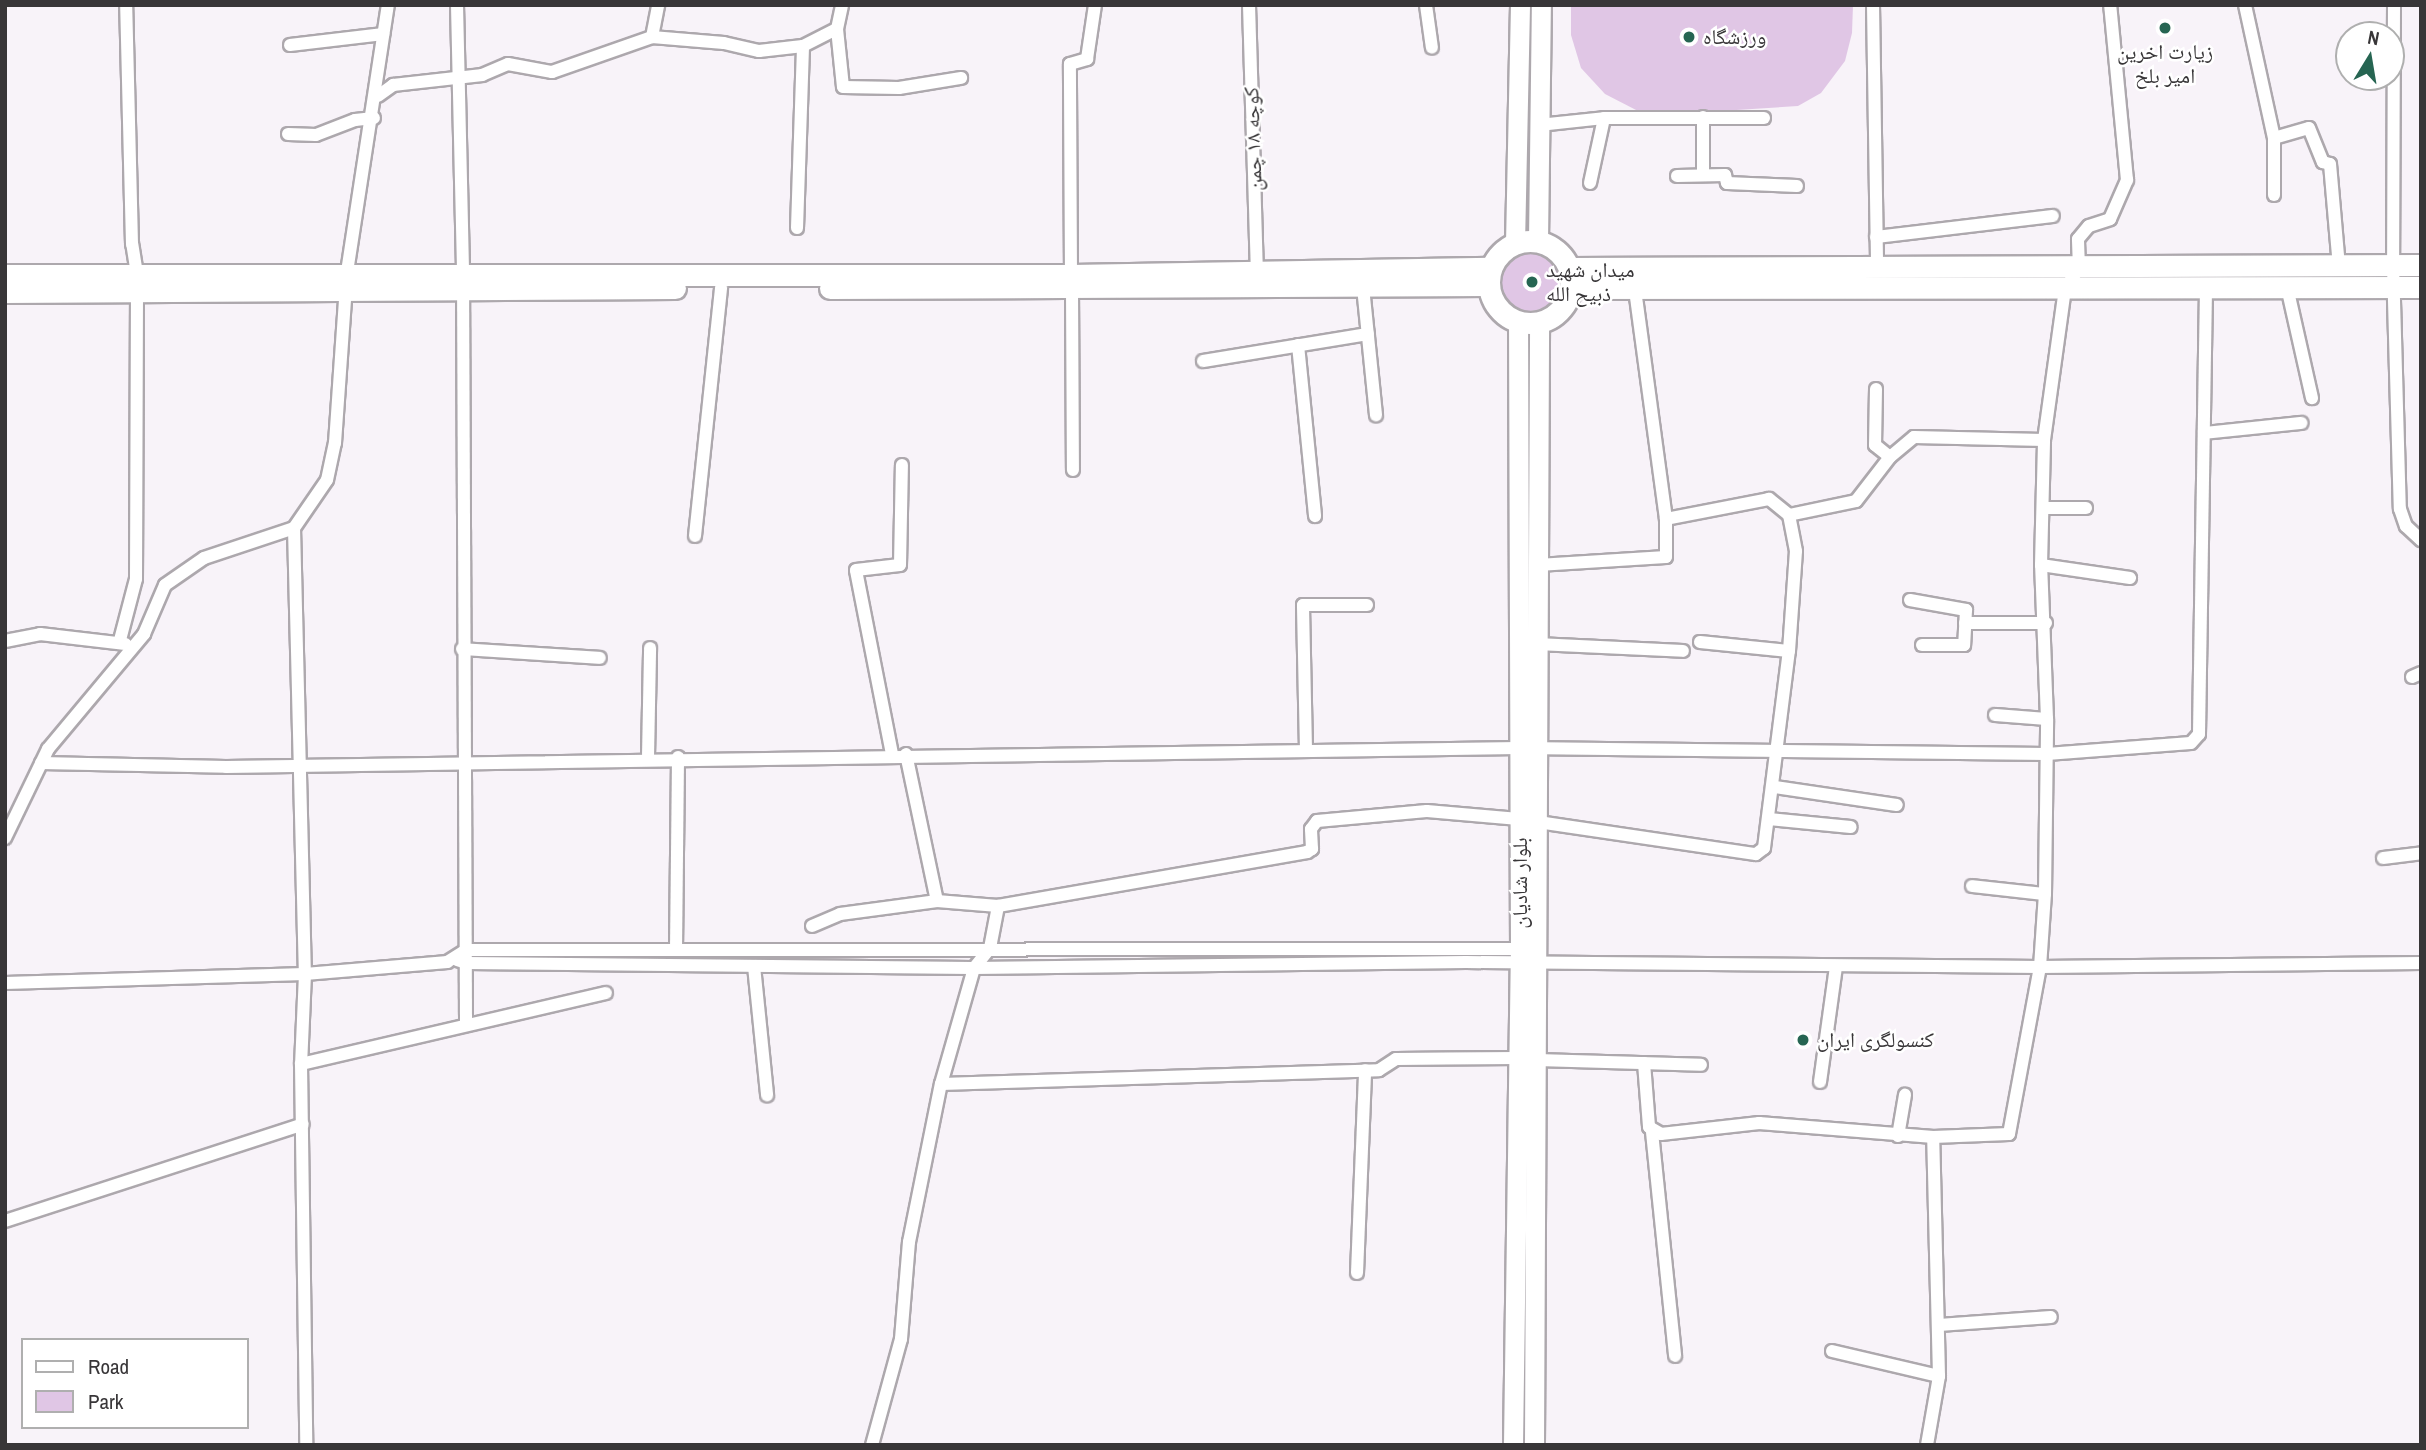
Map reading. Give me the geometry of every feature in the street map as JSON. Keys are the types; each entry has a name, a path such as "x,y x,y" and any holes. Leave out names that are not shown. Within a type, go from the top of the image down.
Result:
{"highway":[{"path":"1538,242 1551,247 1570,278 1560,310 1528,322 1497,308 1490,276 1500,253 1515,243 1538,242"},
{"path":"1570,278 1877,268 2079,269 2421,265"},
{"path":"463,280 721,288 1072,282 1257,272 1490,276"},
{"path":"5,275 137,283"},
{"path":"5,292 137,283 346,280 1072,282 1363,287 1490,276"},
{"path":"1570,278 1635,289 2421,287"}],"main road":[{"path":"1515,243 1520,5"},
{"path":"1538,242 1541,5"},
{"name":"بلوار شادیان","path":"1528,322 1538,565 1537,644 1528,748"},
{"name":"بلوار شادیان","path":"1528,322 1529,821 1525,958 1534,1445"},
{"name":"بلوار شادیان","path":"1513,1445 1527,1059"}],"street":[{"path":"120,640 136,579 137,283 132,244 126,5"},
{"path":"5,838 41,763 144,634 165,586 204,558 293,528 327,480 335,443 346,280 377,96 388,5"},
{"path":"457,5 463,280 462,760 466,1026"},
{"path":"652,37 658,5"},
{"path":"842,5 837,29 843,87 899,88 961,78"},
{"path":"1073,470 1070,64 1087,59 1095,5"},
{"name":"كوچه ١٨ چمن","path":"1249,5 1257,272"},
{"path":"1426,5 1432,48"},
{"path":"1873,5 1877,268"},
{"path":"1652,1132 1759,1123 1933,1138 2009,1134 2040,967 2045,894 2048,754 2046,623 2041,565 2044,440 2065,288 2079,269 2078,239 2089,226 2110,219 2127,180 2110,5"},
{"path":"2245,5 2274,138 2274,195"},
{"path":"2394,5 2393,265 2401,519 2421,540"},
{"path":"377,96 393,85 482,75 508,64 552,72 652,37 724,43 759,51 803,46 837,29"},
{"path":"290,45 383,34"},
{"path":"797,228 803,46"},
{"path":"1703,117 1703,176"},
{"path":"288,134 316,135 355,120 373,118"},
{"path":"1590,183 1604,118"},
{"path":"1539,125 1604,118 1764,118"},
{"path":"2274,138 2309,128 2323,162 2330,164 2339,266"},
{"path":"1678,176 1725,175 1727,183 1797,186"},
{"path":"1877,237 2053,216"},
{"path":"1363,287 1376,415"},
{"path":"2287,287 2312,398"},
{"path":"695,536 721,288"},
{"path":"41,763 302,763 1528,748 1779,754 2048,754 2196,741 2206,288"},
{"path":"1538,565 1666,557 1666,519 1635,289"},
{"path":"1203,360 1367,334"},
{"path":"1298,345 1315,516"},
{"path":"1875,390 1875,446 1890,457"},
{"path":"2204,433 2301,423"},
{"path":"1789,515 1856,501 1890,457 1914,437 2044,440"},
{"path":"892,754 856,570 901,564 902,465"},
{"path":"811,926 840,915 937,901 998,906 1307,852 1312,849 1311,829 1317,821 1427,811 1529,821 1756,855 1764,848 1775,787 1789,651 1796,551 1789,515 1777,501 1769,499 1666,519"},
{"path":"2043,508 2086,508"},
{"path":"293,528 302,763 305,974 301,1064 306,1445"},
{"path":"2041,565 2130,578"},
{"path":"1910,600 1964,610 1964,645 1922,645"},
{"path":"1306,750 1303,605 1367,605"},
{"path":"1965,623 2046,623"},
{"path":"5,641 40,634 120,640 132,649"},
{"path":"1700,642 1789,651"},
{"path":"1537,644 1683,651"},
{"path":"462,649 600,658"},
{"path":"648,757 650,649"},
{"path":"1995,715 2047,719"},
{"path":"906,754 937,901"},
{"path":"676,950 678,757"},
{"path":"1775,787 1897,804"},
{"path":"1769,819 1851,827"},
{"path":"2383,858 2421,853"},
{"path":"1972,886 2045,894"},
{"path":"872,1445 901,1339 909,1242 941,1084 974,968 990,948 998,906"},
{"path":"5,983 305,974 463,958 676,950 990,948 1836,966 2421,963"},
{"path":"463,958 754,966 974,968 1525,958"},
{"path":"754,966 767,1095"},
{"path":"1820,1082 1836,966"},
{"path":"301,1064 606,993"},
{"path":"941,1084 1382,1070 1396,1059 1527,1059 1701,1065"},
{"path":"1644,1063 1675,1356"},
{"path":"1357,1273 1365,1070"},
{"path":"1898,1136 1905,1095"},
{"path":"5,1222 303,1124"},
{"path":"1927,1445 1939,1376 1939,1325 1933,1259 1933,1138"},
{"path":"1939,1325 2051,1317"},
{"path":"1832,1351 1939,1376"}],"green space":[{"path":"1571,5 1853,5 1852,33 1845,61 1821,93 1798,106 1673,114 1638,111 1605,94 1581,68 1571,35"},
{"path":"1530,253 1551,261 1559,282 1551,303 1530,311 1509,303 1501,282 1509,261"}],"place":[{"name":"زیارت اخرین امیر بلخ","path":"2165,28"},
{"name":"ورزشگاه","path":"1689,37"},
{"name":"میدان شهید ذبیح الله","path":"1532,282"},
{"name":"کنسولگری ایران","path":"1803,1040"}]}
